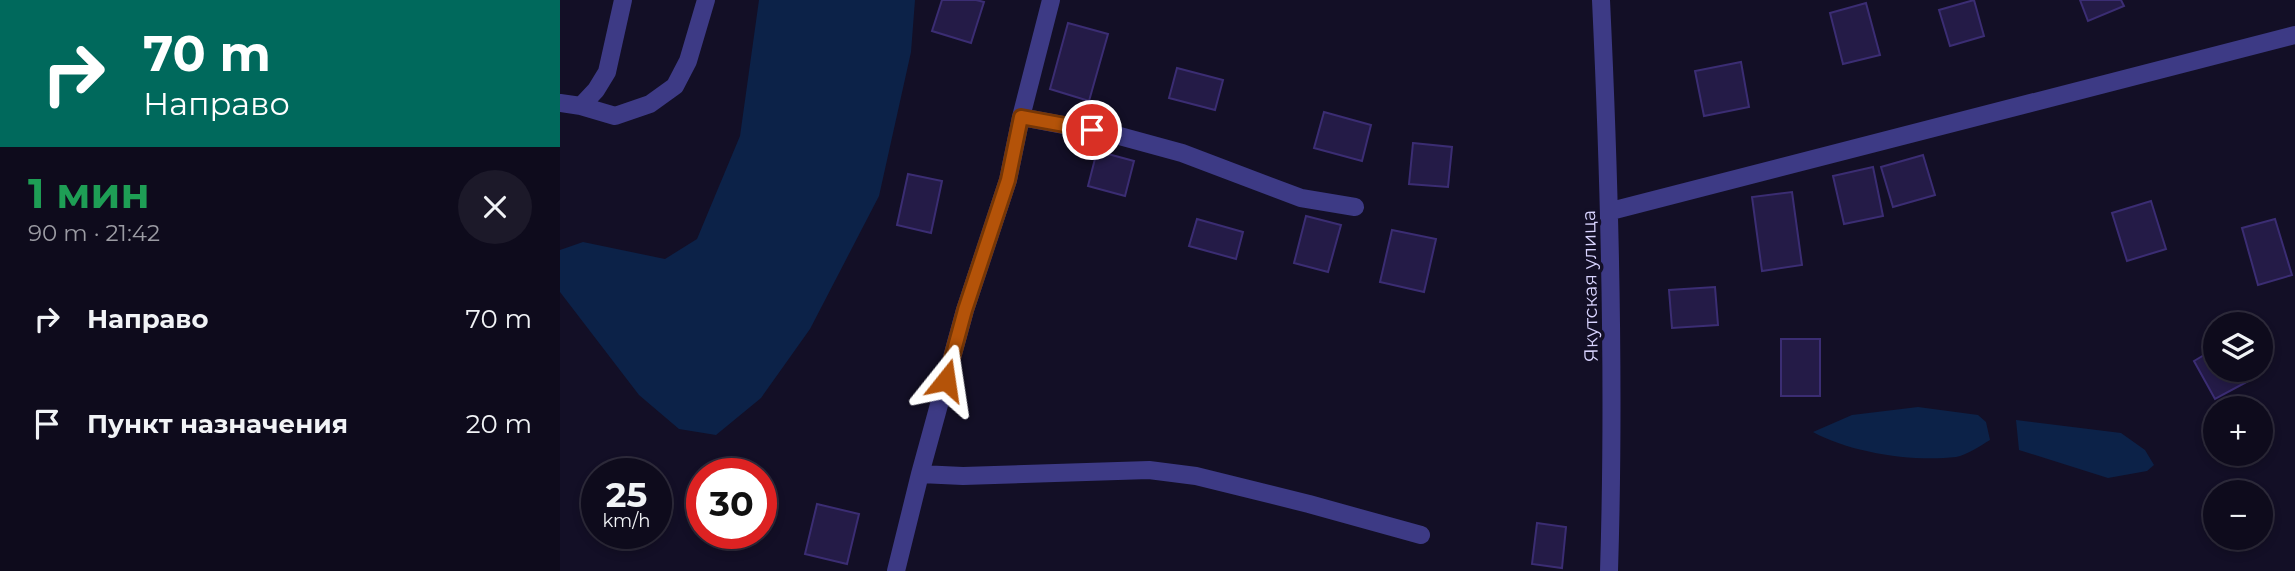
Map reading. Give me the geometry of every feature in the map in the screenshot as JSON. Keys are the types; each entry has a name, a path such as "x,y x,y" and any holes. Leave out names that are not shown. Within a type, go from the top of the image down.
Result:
{"street":[{"path":"581,106 596,90 607,72 623,0"},
{"path":"560,103 615,116 650,104 675,86 688,61 706,0"},
{"path":"896,571 965,310 1008,180 1051,0"},
{"name":"Якутская улица","path":"1601,0 1611,211 1613,459 1609,571"},
{"path":"1611,211 2295,35"},
{"path":"1021,117 1116,135 1182,153 1301,198 1355,207"},
{"path":"920,474 963,476 1149,470 1222,482 1421,534"}],"water":[{"path":"759,0 915,0 911,52 879,196 810,329 761,398 716,435 679,429 639,395 560,292 560,250 583,242 665,259 697,239 740,136"},
{"path":"1918,407 1978,415 1986,422 1990,440 1960,456 1921,458 1864,450 1813,432 1852,415"},
{"path":"2016,420 2121,433 2145,450 2154,465 2147,471 2108,478 2019,450"}],"building":[{"path":"942,0 984,2 971,43 932,31"},
{"path":"1974,0 1984,36 1950,46 1939,10"},
{"path":"2080,0 2121,0 2124,6 2088,21"},
{"path":"1866,3 1880,55 1843,64 1830,13"},
{"path":"1068,23 1108,34 1089,101 1050,89"},
{"path":"1741,62 1749,107 1704,116 1695,71"},
{"path":"1177,68 1223,80 1215,110 1169,98"},
{"path":"1324,112 1371,125 1362,161 1314,148"},
{"path":"1413,143 1452,147 1448,187 1409,184"},
{"path":"1097,151 1134,161 1125,196 1088,186"},
{"path":"1923,155 1935,195 1893,207 1881,167"},
{"path":"1873,167 1883,216 1844,224 1833,176"},
{"path":"908,174 942,181 931,233 897,225"},
{"path":"1792,192 1802,265 1762,271 1752,197"},
{"path":"2151,201 2166,249 2127,261 2112,213"},
{"path":"1306,216 1341,225 1328,272 1294,263"},
{"path":"1197,219 1243,232 1236,259 1189,246"},
{"path":"2275,219 2292,275 2258,285 2242,228"},
{"path":"1392,230 1436,239 1424,292 1380,282"},
{"path":"1715,287 1718,325 1672,328 1669,290"},
{"path":"1781,339 1820,339 1820,396 1781,396"},
{"path":"2203,356 2203,377 2194,361"},
{"path":"2206,382 2247,382 2221,396 2213,396"},
{"path":"817,504 859,514 847,564 805,554"},
{"path":"1537,523 1566,527 1562,568 1532,564"}],"route":[{"path":"946,380 965,310 1008,180 1021,117 1092,130"}]}
